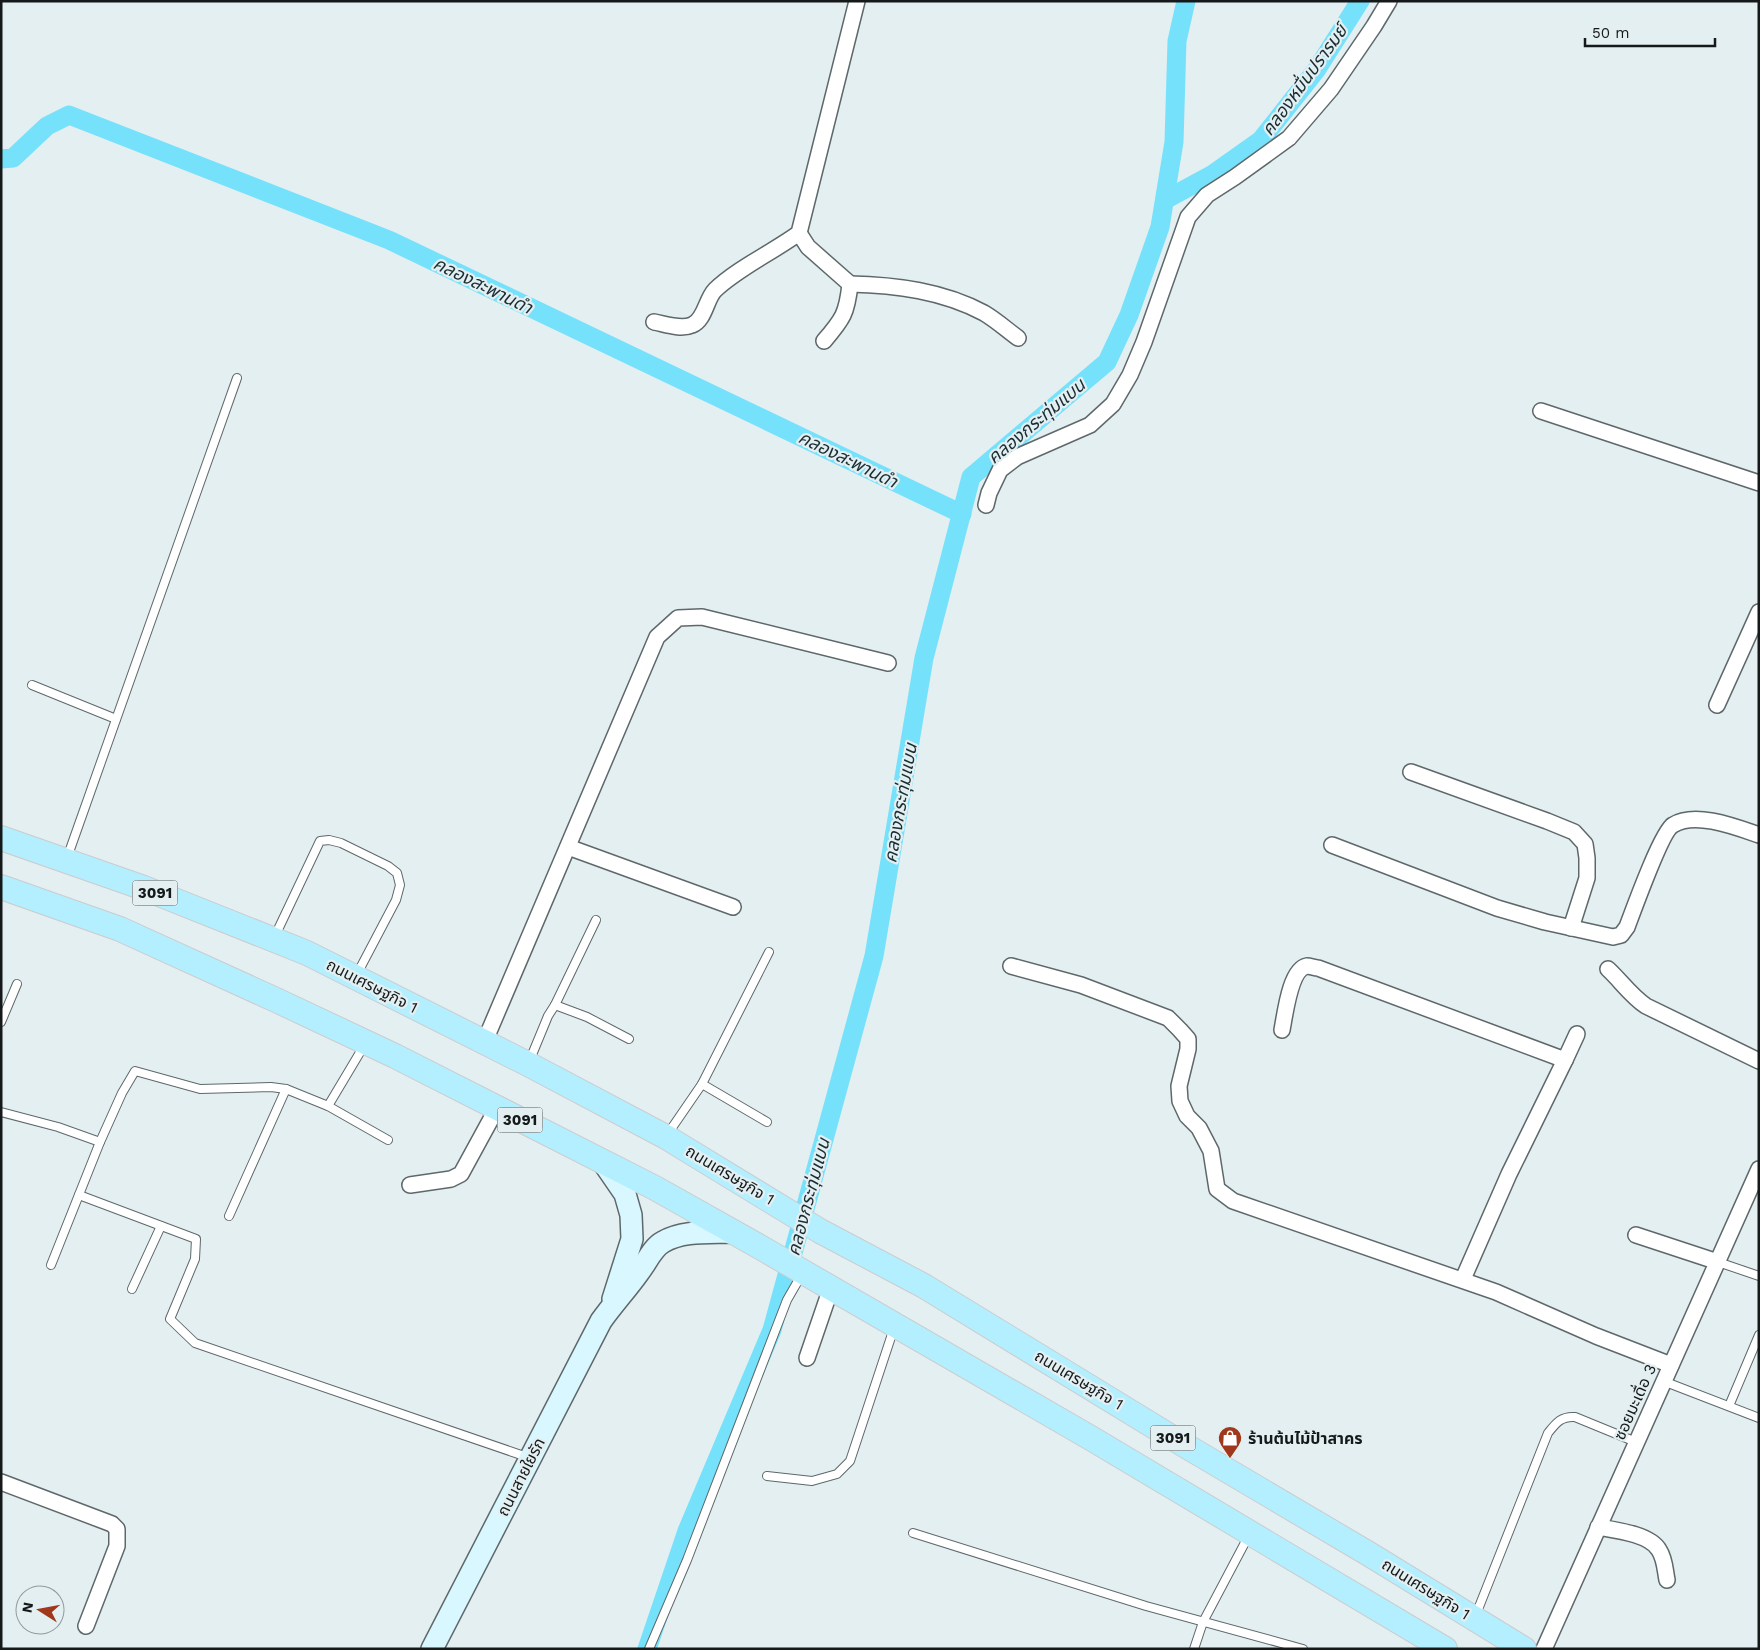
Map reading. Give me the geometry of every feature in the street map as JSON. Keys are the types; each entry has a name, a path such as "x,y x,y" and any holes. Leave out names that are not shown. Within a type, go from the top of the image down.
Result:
{"main road":[{"name":"ถนนเศรษฐกิจ 1","path":"1,838 144,888 307,953 528,1064 666,1137 820,1230 924,1286 1524,1649"},
{"name":"3091","path":"1,887 120,929 276,1000 366,1042 654,1188 1089,1437 1445,1649"}],"street":[{"path":"654,322 680,327 697,323 714,291 738,272 799,234 857,1"},
{"path":"986,506 989,493 1000,470 1017,457 1090,425 1113,404 1130,375 1144,342 1188,217 1207,195 1289,138 1331,89 1389,1"},
{"path":"799,234 808,247 850,284 891,285 955,301 985,314 1018,338"},
{"path":"824,341 841,322 846,308 850,284"},
{"path":"1541,411 1759,483"},
{"path":"1717,705 1759,612"},
{"path":"484,1042 657,637 678,618 702,617 888,663"},
{"path":"1411,772 1574,832 1585,844 1587,878 1571,928"},
{"path":"1332,845 1496,908 1613,937 1621,934 1627,927 1654,860 1671,825 1687,819 1701,820 1734,826 1759,835"},
{"path":"568,847 734,907"},
{"path":"1011,966 1081,985 1168,1018 1180,1030 1188,1039 1188,1049 1179,1086 1180,1101 1187,1116 1199,1128 1211,1151 1217,1189 1233,1201 1463,1279 1596,1336 1671,1365"},
{"path":"1282,1030 1293,980 1301,969 1307,966 1318,968 1565,1060"},
{"path":"1608,969 1634,998 1646,1006 1759,1061"},
{"path":"1463,1279 1502,1191 1577,1034"},
{"path":"410,1184 451,1179 461,1174 497,1108"},
{"name":"ถนนสายใยรัก","path":"603,1162 625,1194 631,1215 632,1239 611,1306"},
{"name":"ซอยมะเดื่อ 3","path":"1544,1649 1759,1169"},
{"name":"ถนนสายใยรัก","path":"432,1649 611,1306 640,1271 652,1253 663,1242 686,1234 732,1232"},
{"path":"1636,1236 1718,1262"},
{"path":"807,1358 830,1288"},
{"path":"1,1482 112,1524 117,1529 118,1546 86,1626"},
{"path":"1598,1527 1630,1533 1649,1540 1659,1548 1664,1561 1667,1580"}],"lane":[{"path":"66,860 237,378"},
{"path":"32,685 116,719"},
{"path":"274,940 320,841 329,840 341,843 388,866 397,873 400,885 396,900 355,978"},
{"path":"528,1064 548,1016 596,920"},
{"path":"666,1137 702,1084 769,952"},
{"path":"1,1022 17,984"},
{"path":"555,1005 587,1017 629,1039"},
{"path":"328,1106 366,1042"},
{"path":"51,1265 100,1142 122,1093 135,1070 200,1088 272,1087 286,1089 328,1106 388,1140"},
{"path":"702,1084 766,1122"},
{"path":"230,1216 286,1089"},
{"path":"1,1112 58,1127 100,1142"},
{"path":"79,1195 196,1239 194,1259 170,1319 195,1343 530,1458"},
{"path":"132,1289 161,1226"},
{"path":"1718,1262 1759,1276"},
{"path":"649,1649 687,1560 787,1300 800,1271"},
{"path":"767,1476 812,1480 836,1474 850,1461 895,1326"},
{"path":"1729,1406 1759,1336"},
{"path":"1663,1381 1759,1418"},
{"path":"1474,1619 1548,1433 1558,1420 1575,1417 1636,1442"},
{"path":"913,1533 1146,1606 1303,1649"},
{"path":"1194,1649 1203,1622 1249,1533"}],"waterway":[{"name":"คลองกระทุ่มแบน","path":"647,1649 687,1531 772,1330 874,956 924,658 971,477 1107,362 1129,315 1160,227 1174,142 1177,41 1186,1"},
{"name":"คลองหมื่นปรารมย์","path":"1165,200 1213,174 1261,140 1317,69 1360,1"},
{"name":"คลองสะพานดำ","path":"1,159 13,158 47,126 69,115 389,240 962,514"}],"place":[{"name":"ร้านต้นไม้ป้าสาคร","path":"1230,1459"}]}
